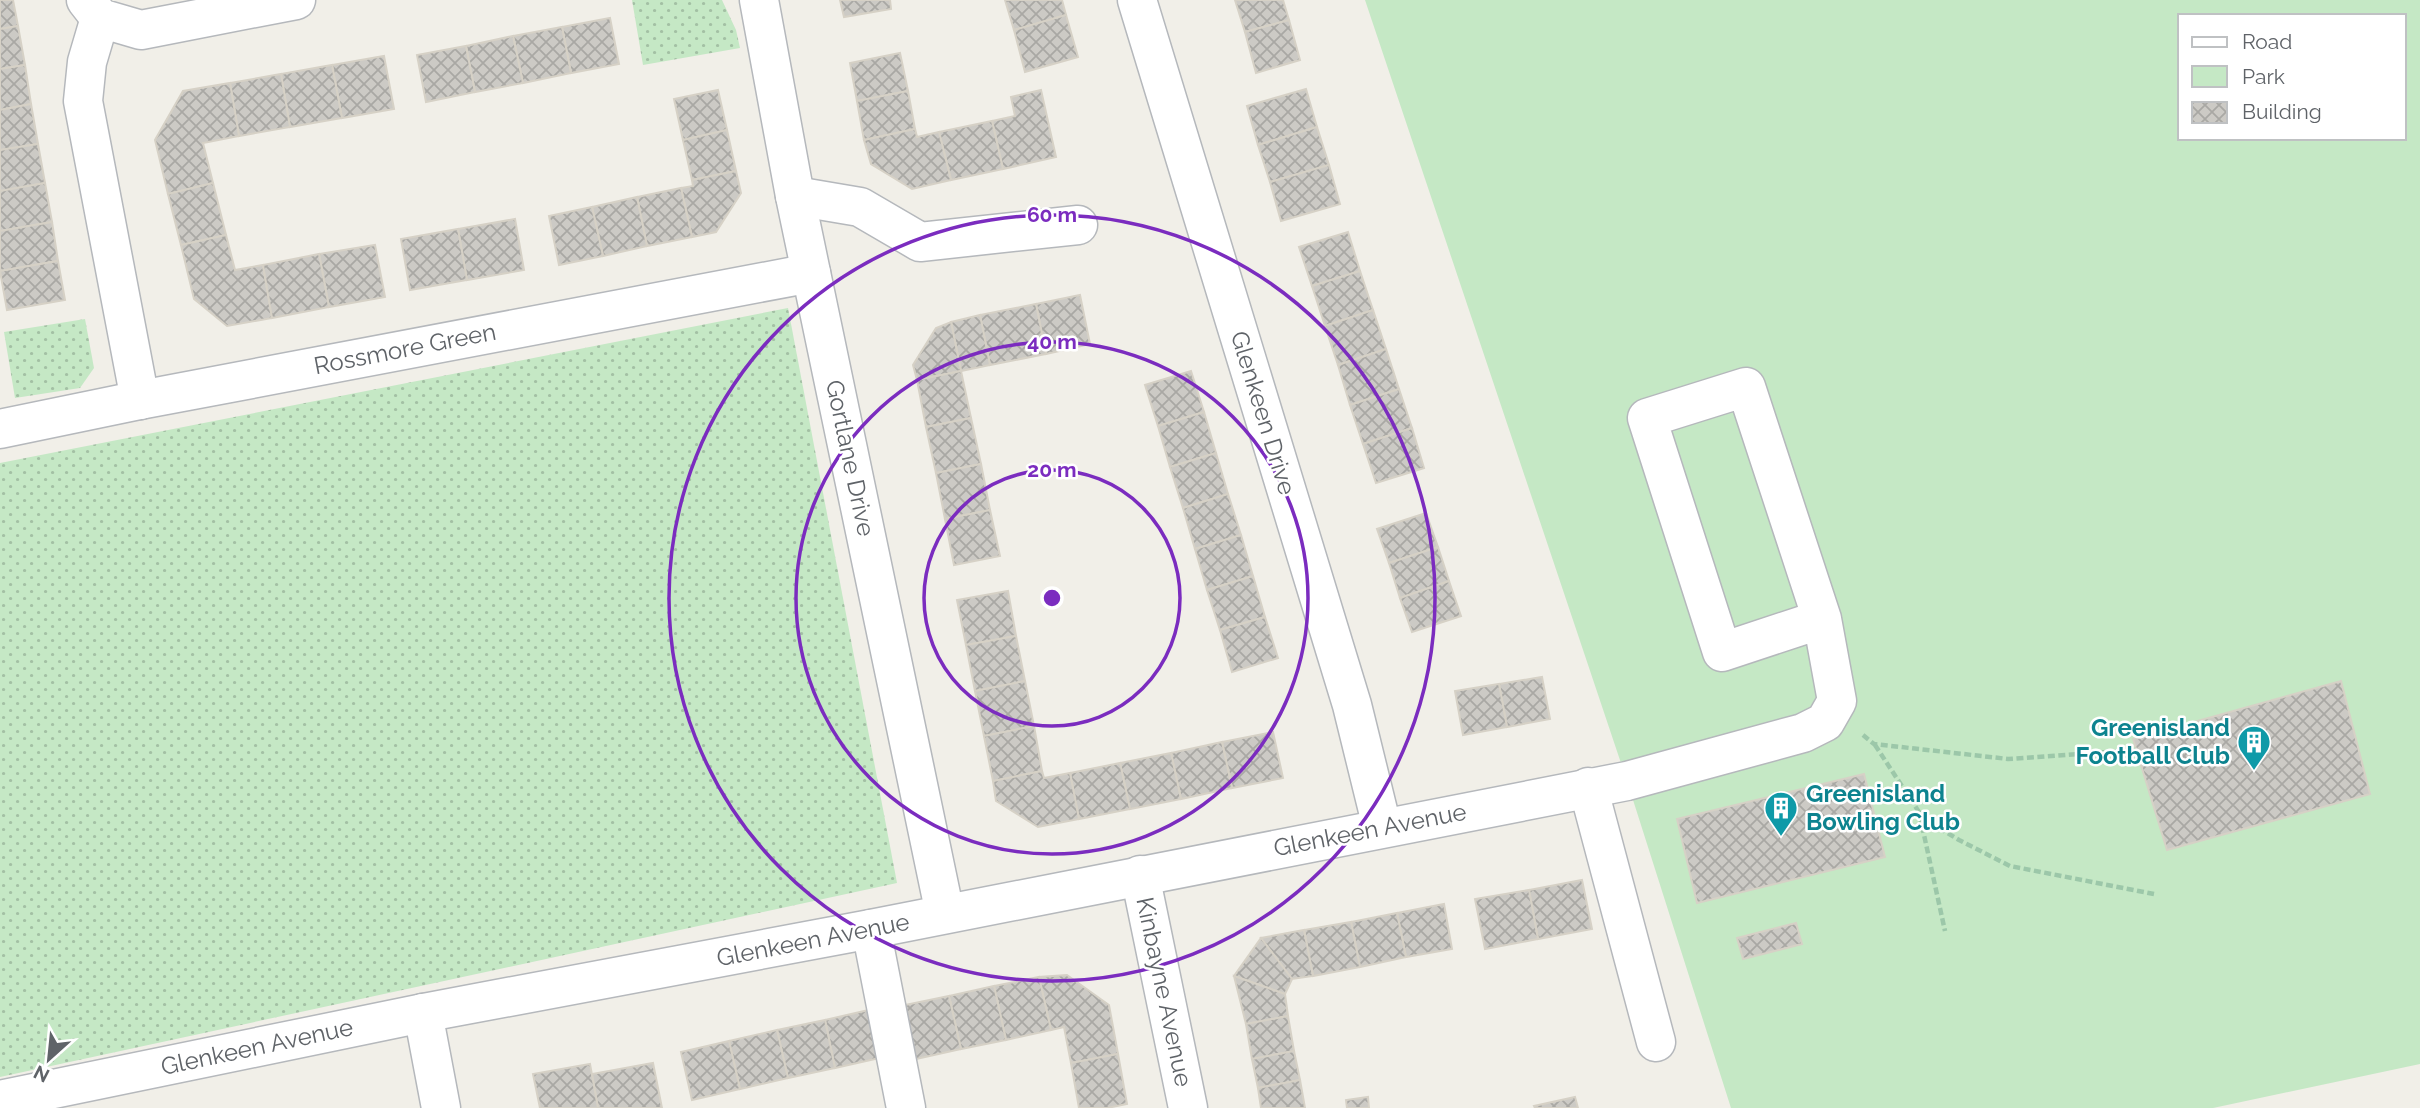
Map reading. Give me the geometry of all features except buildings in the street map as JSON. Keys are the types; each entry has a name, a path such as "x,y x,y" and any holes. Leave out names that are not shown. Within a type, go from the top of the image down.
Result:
{"street":[{"path":"140,400 83,101 93,9 141,30 296,0"},
{"name":"Gortlane Drive","path":"759,0 795,196 945,914"},
{"name":"Glenkeen Drive","path":"1137,0 1352,705 1382,827"},
{"path":"795,196 860,208 920,242 1078,225"},
{"name":"Rossmore Green","path":"0,429 811,273"},
{"path":"1822,619 1722,652 1647,418 1746,387 1822,619 1837,701 1832,710"},
{"name":"Glenkeen Avenue","path":"0,1100 423,1013 1627,781 1803,733 1825,722 1832,710"},
{"path":"1588,788 1656,1042"},
{"name":"Kinbayne Avenue","path":"1140,876 1188,1108"},
{"path":"870,929 906,1108"},
{"path":"423,1013 441,1108"}],"path":[{"path":"1832,710 1874,744 1921,817 1945,931"},
{"path":"1874,744 2008,759 2136,750"},
{"path":"1921,817 2010,866 2154,894"}],"green space":[{"path":"632,0 722,0 736,30 740,48 643,65"},
{"path":"1365,0 2420,0 2420,1064 2213,1108 1731,1108 1627,781"},
{"path":"788,308 897,883 0,1077 0,463"},
{"path":"85,319 94,368 80,388 15,398 4,332"}],"place":[{"name":"Greenisland Football Club","path":"2254,772"},
{"name":"Greenisland Bowling Club","path":"1781,838"}]}
